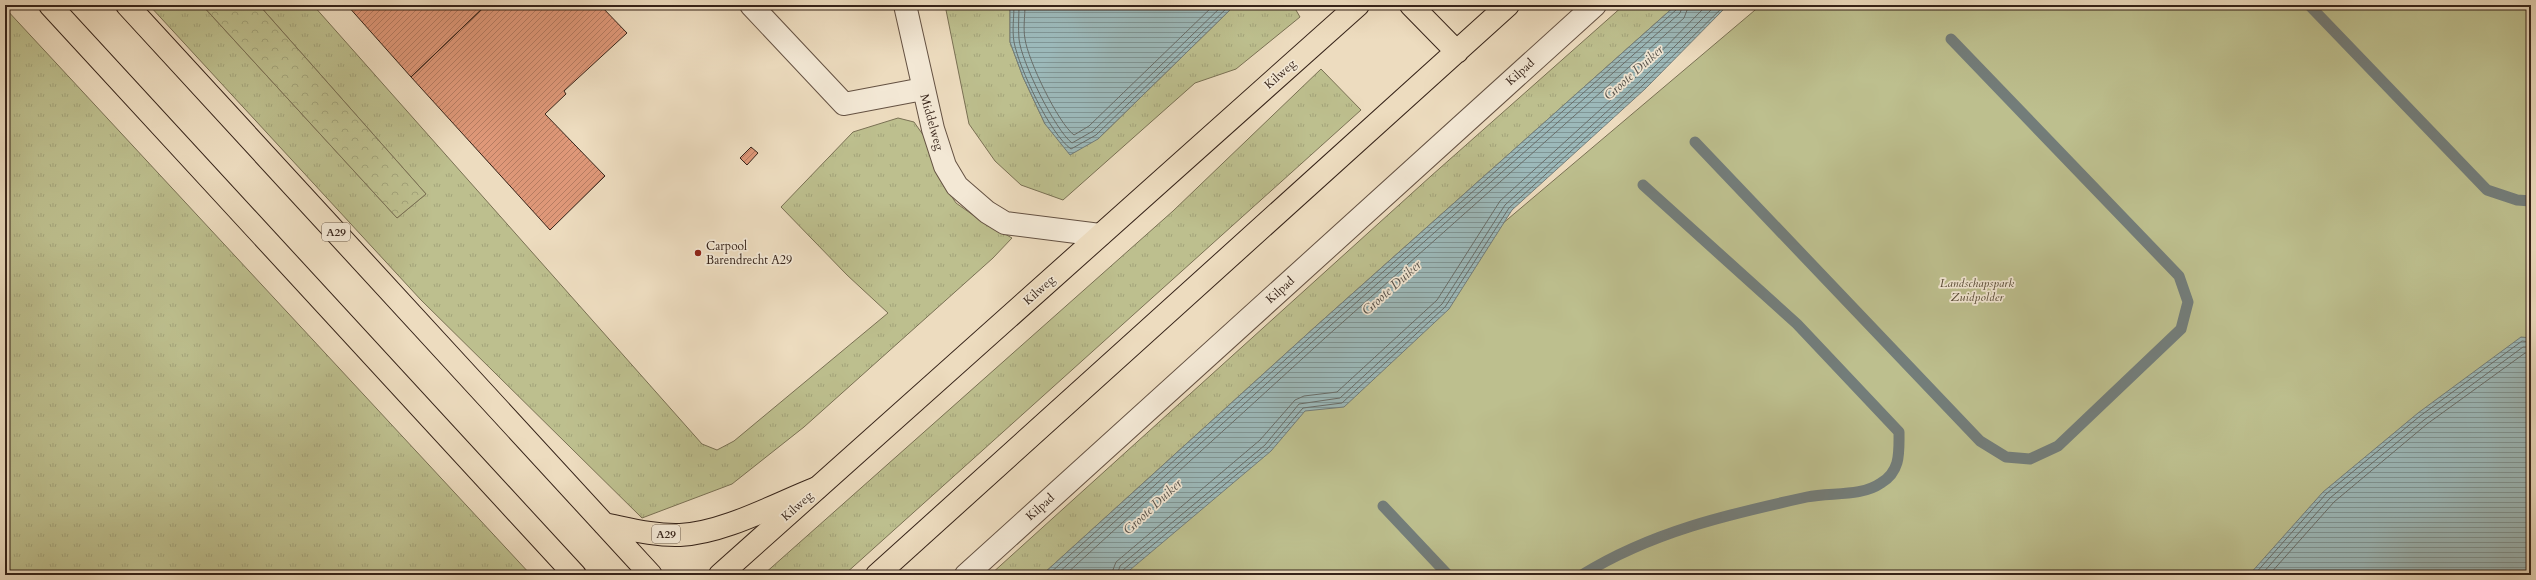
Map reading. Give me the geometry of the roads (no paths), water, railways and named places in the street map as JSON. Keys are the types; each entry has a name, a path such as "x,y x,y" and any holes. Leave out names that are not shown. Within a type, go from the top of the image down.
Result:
{"main road":[{"path":"50,5 572,574"},
{"name":"A29","path":"127,5 651,575"},
{"name":"Kilweg","path":"720,575 1358,5"},
{"path":"1411,5 1457,52"},
{"path":"877,575 1508,5"},
{"name":"A29","path":"604,524 636,531 679,535 698,532 727,524 817,488"}],"street":[{"name":"Middelweg","path":"751,5 844,104 923,89 945,166 957,186 968,198 1005,223 1100,235"},
{"path":"906,5 923,89"},
{"name":"Kilpad","path":"966,575 1595,5"}],"water":[{"path":"1010,5 1235,5 1098,139 1070,155 1045,124 1023,77 1010,42"},
{"name":"Groote Duiker","path":"1676,5 1750,5 1724,9 1645,89 1512,210 1449,309 1344,407 1305,411 1271,451 1124,575 1042,575 1315,327"},
{"path":"2521,337 2531,338 2531,575 2249,575 2323,492 2418,413"}],"waterway":[{"path":"2309,5 2487,190 2517,200 2531,201"},
{"path":"1695,142 1980,441 2006,457 2030,459 2058,446 2181,329 2188,302 2179,276 1951,39"},
{"path":"1582,575 1635,547 1691,526 1749,510 1807,497 1855,492 1873,487 1888,478 1892,473 1899,454 1899,432 1797,324 1643,185"},
{"path":"1383,506 1448,575"}],"place":[{"name":"Carpool Barendrecht A29","path":"698,253"}],"park label":[{"name":"Landschapspark Zuidpolder","path":"1977,290"}]}
